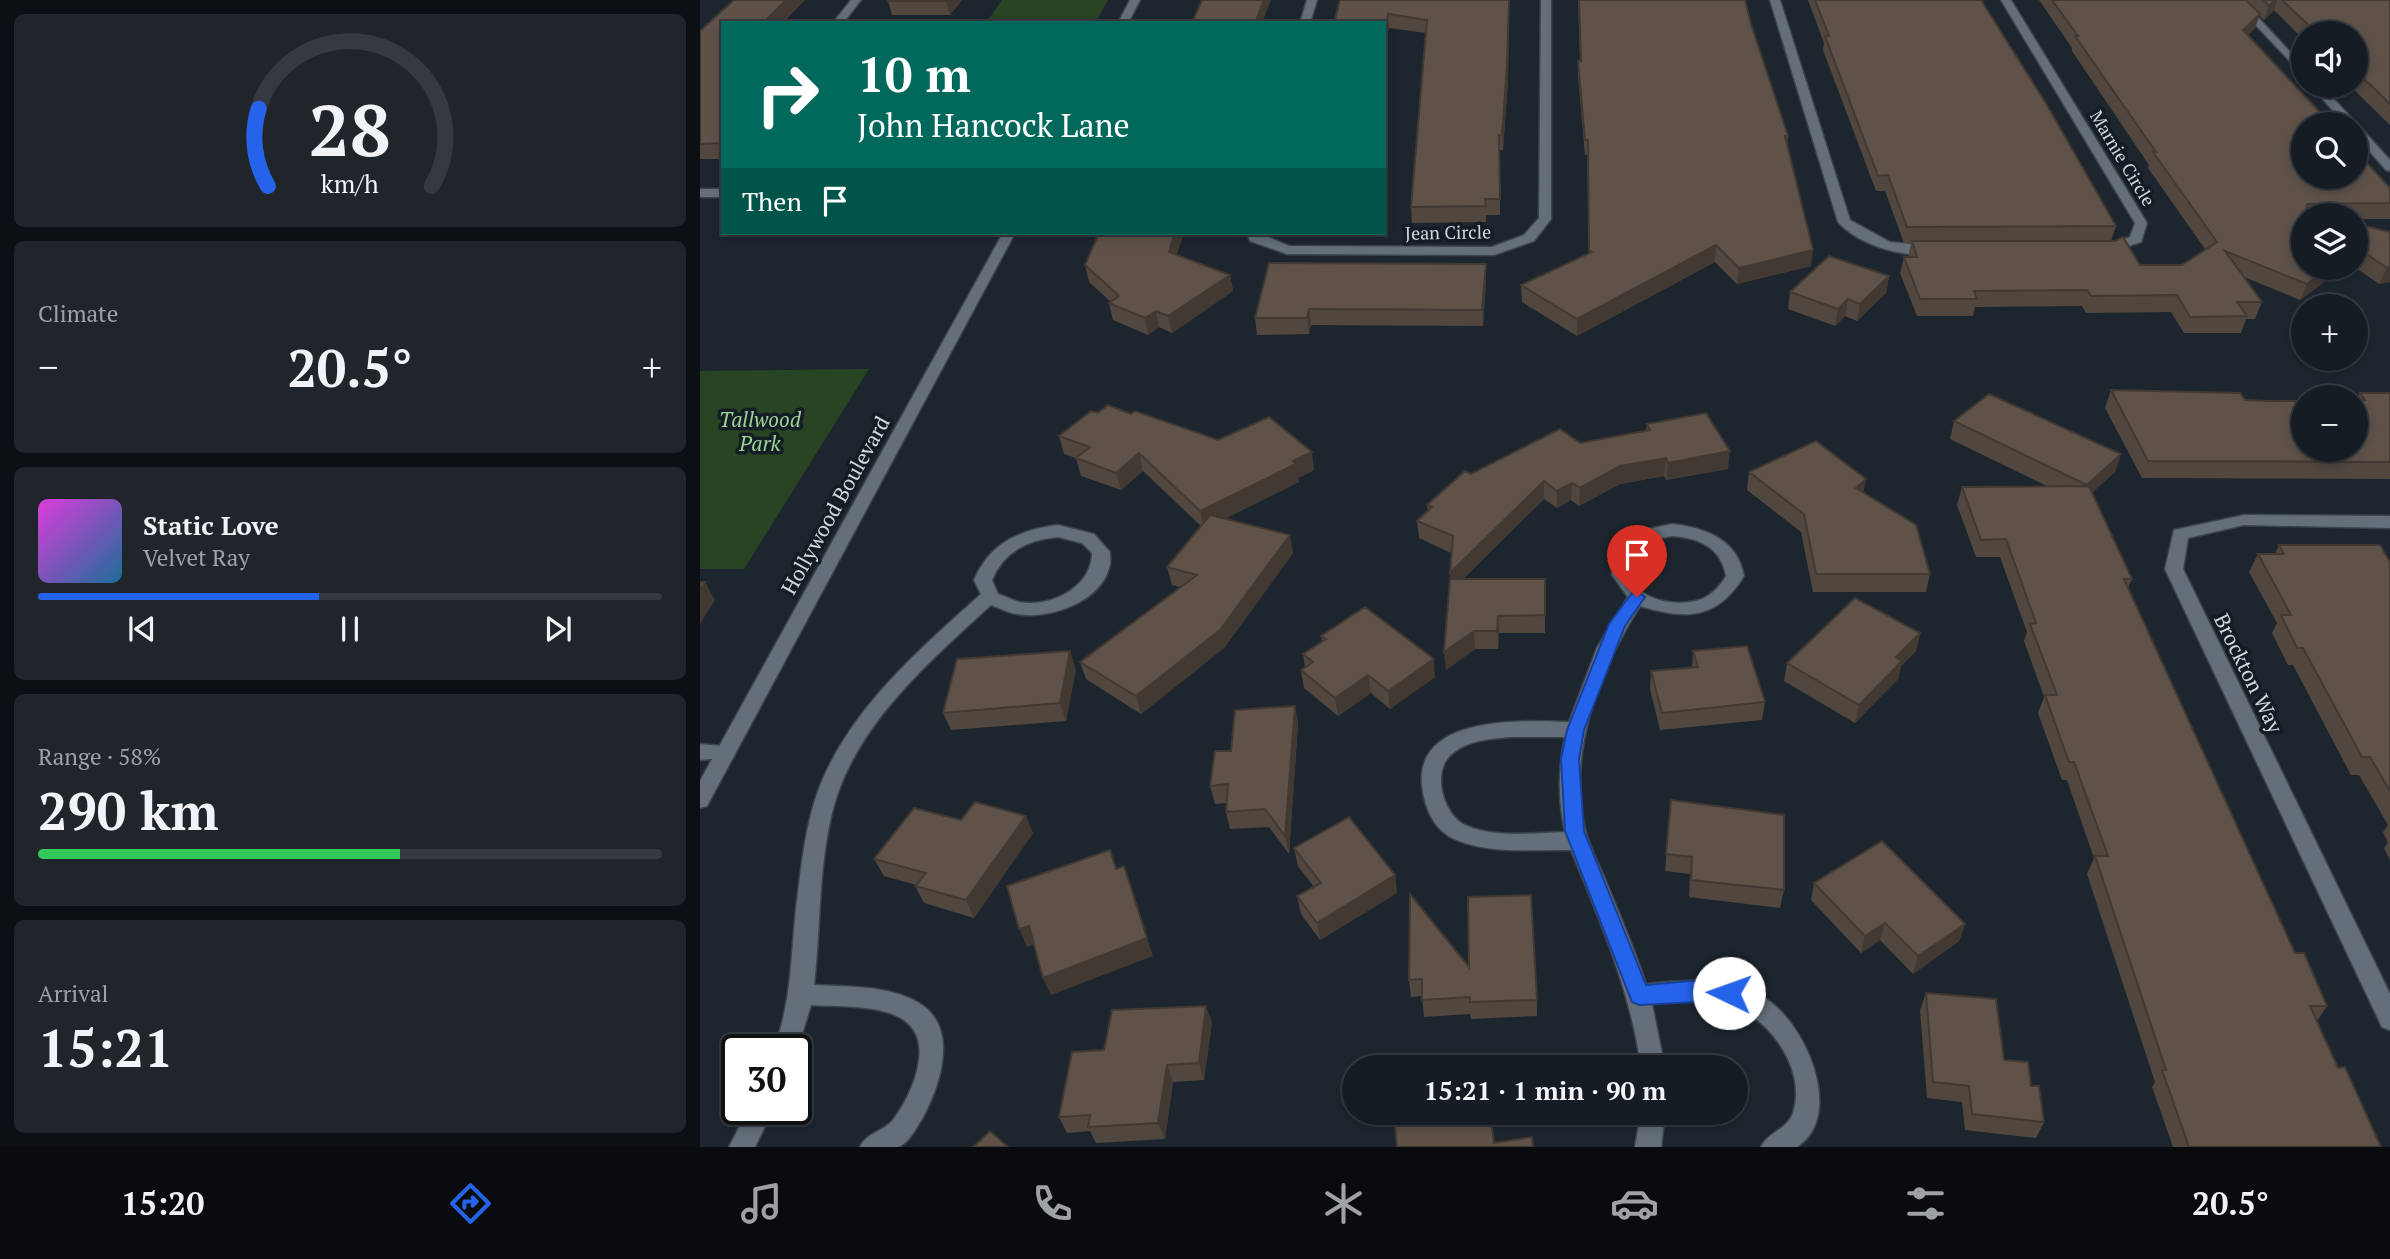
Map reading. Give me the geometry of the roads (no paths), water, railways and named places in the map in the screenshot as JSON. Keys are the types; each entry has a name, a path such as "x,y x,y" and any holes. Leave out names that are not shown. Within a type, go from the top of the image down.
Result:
{"street":[{"path":"840,21 856,0"},
{"path":"1124,21 1135,0"},
{"path":"1306,21 1312,0"},
{"name":"Jean Circle","path":"1253,235 1287,250 1494,251 1529,238 1545,219 1546,0"},
{"path":"1775,0 1844,222 1867,240 1901,250 1943,250"},
{"name":"Marnie Circle","path":"2006,0 2141,223 2136,239 2110,250 2096,250"},
{"path":"2237,0 2291,59"},
{"path":"2327,98 2340,112"},
{"path":"2368,142 2390,167"},
{"path":"700,193 721,193"},
{"name":"Hollywood Boulevard","path":"700,800 1008,235"},
{"name":"Brockton Way","path":"2390,522 2244,520 2180,534 2174,569 2390,1019"},
{"path":"1058,531 1075,533 1089,537 1104,555 1099,577 1079,596 1063,604 1030,610 1015,609 989,596 983,580 987,567 995,556 1023,538 1058,531"},
{"path":"1655,531 1689,531 1705,536 1729,553 1734,565 1731,586 1723,595 1698,607 1666,607 1637,597 1620,578 1620,554 1640,536 1655,531"},
{"path":"790,1034 801,994 807,909 821,820 832,783 878,707 916,663 989,596"},
{"path":"1637,597 1617,624 1576,730 1570,759 1570,794 1574,831 1639,995 1651,1055"},
{"path":"1576,730 1515,729 1464,736 1447,746 1436,759 1430,779 1440,813 1452,828 1474,836 1491,838 1579,841"},
{"path":"700,752 726,752"},
{"path":"1639,995 1702,990 1729,993 1764,1010 1780,1027 1806,1076 1808,1100 1800,1127 1774,1147"},
{"path":"801,994 876,1001 911,1010 929,1025 933,1044 919,1100 898,1132 873,1147"},
{"path":"742,1147 753,1125"},
{"path":"1648,1147 1651,1125"}],"park label":[{"name":"Tallwood Park","path":"760,431"}]}
